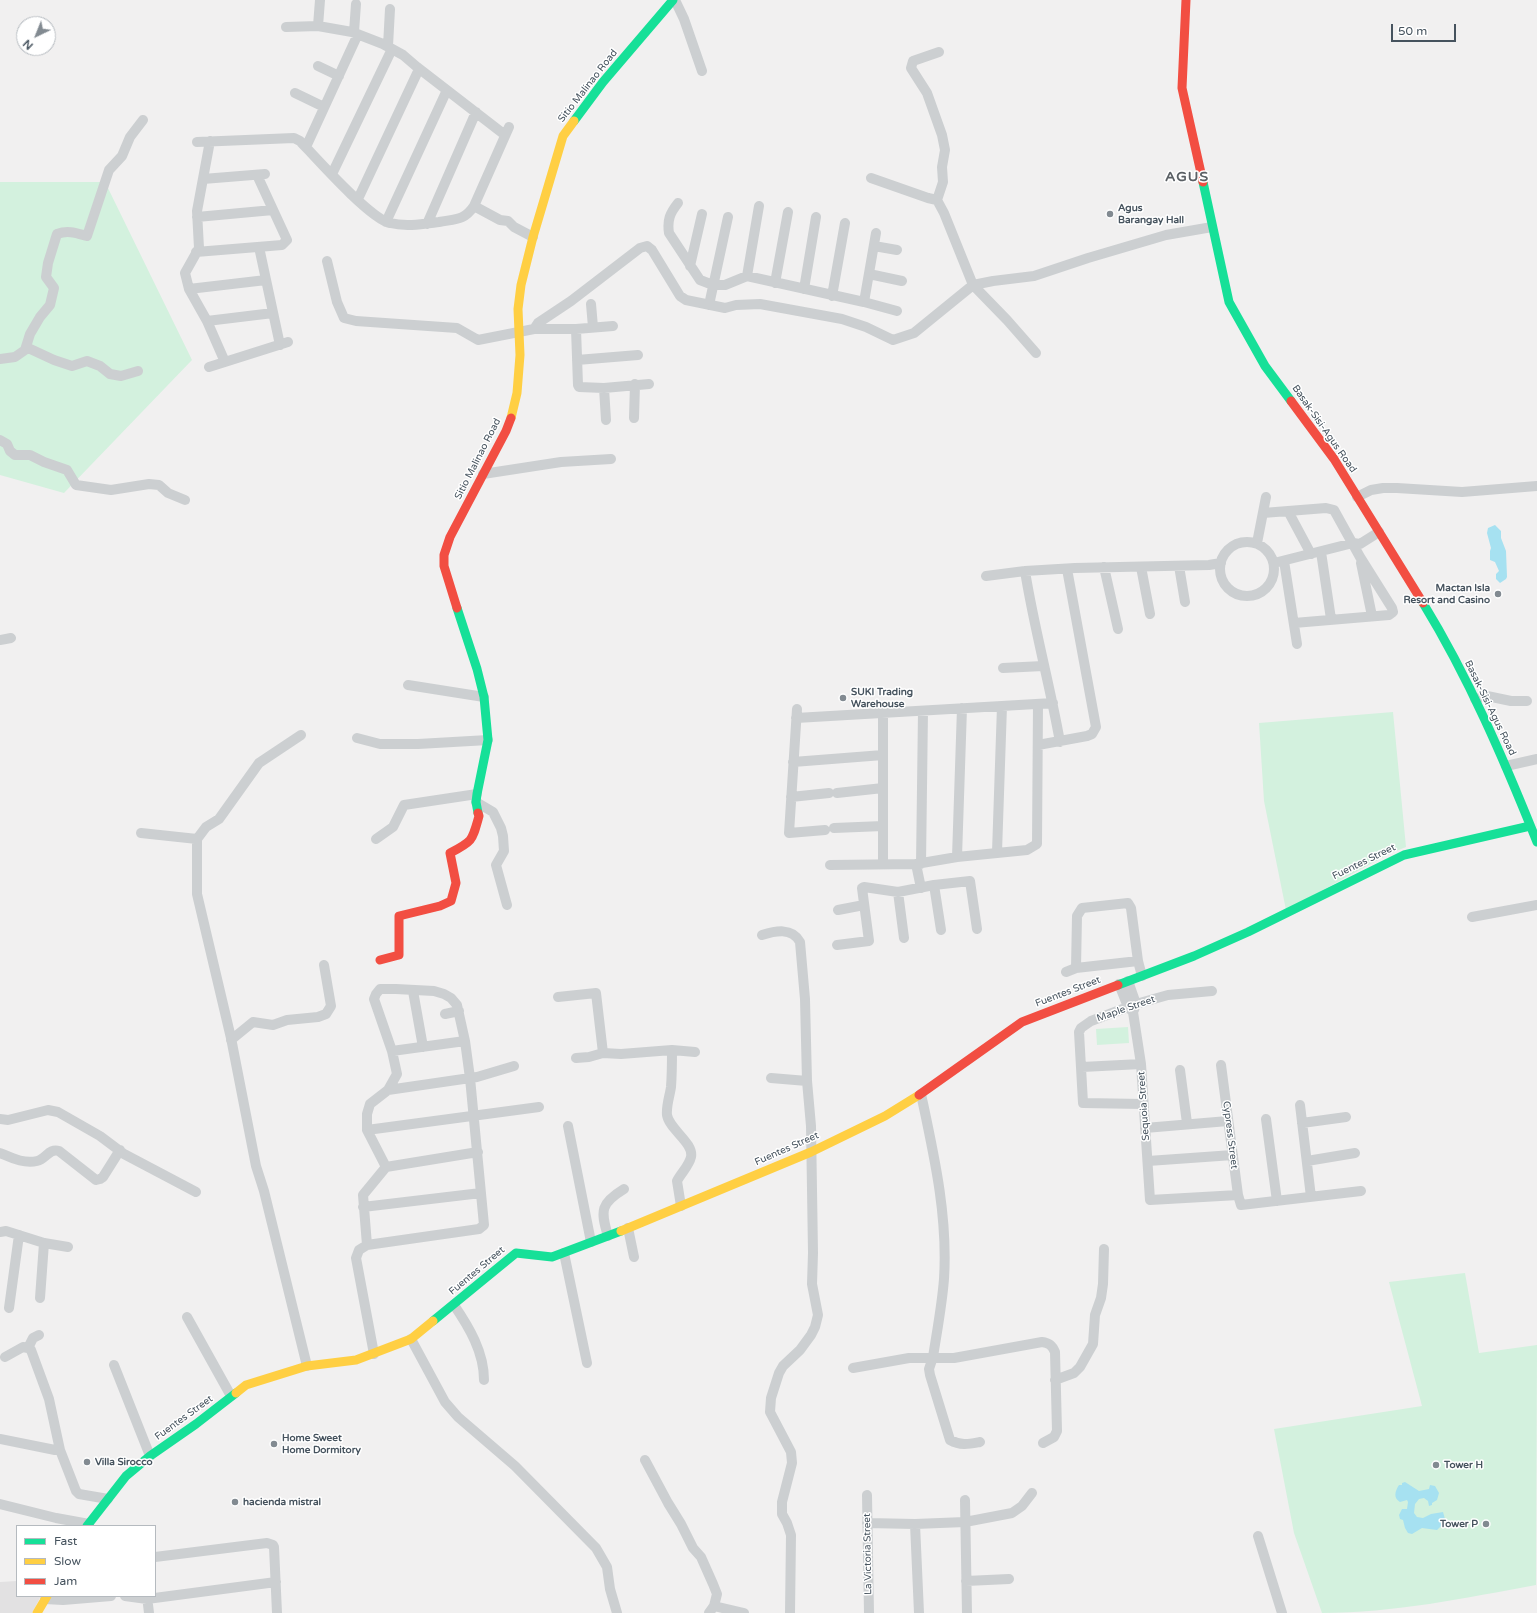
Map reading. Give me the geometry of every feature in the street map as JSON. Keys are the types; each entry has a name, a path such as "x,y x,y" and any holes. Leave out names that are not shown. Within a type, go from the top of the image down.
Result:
{"street":[{"path":"318,26 320,0"},
{"path":"674,0 684,19 702,71"},
{"name":"Sitio Malinao Road","path":"380,960 399,955 399,916 440,906 452,901 457,881 450,853 469,843 474,834 479,816 477,798 488,740 484,697 444,566 444,555 450,537 506,431 513,412 517,393 519,363 518,309 521,285 533,237 563,136 603,82 674,0"},
{"name":"Basak-Sisi-Agus Road","path":"1186,0 1182,88 1229,302 1266,366 1334,459 1440,631 1475,699 1506,766 1537,842"},
{"path":"306,147 339,76 356,33 356,4"},
{"path":"332,174 390,48 390,9"},
{"path":"197,142 294,138 300,141 373,214 386,222 416,225 427,224 459,219 468,214 474,206 507,131 476,112 403,55 390,48 356,33 318,26 286,27"},
{"path":"939,52 913,61 911,65 911,68 929,100 937,119 944,150 942,162 943,182 937,200 944,213 973,285 1036,353"},
{"path":"318,66 339,76"},
{"path":"358,200 419,69"},
{"path":"386,222 447,90"},
{"path":"295,93 324,107"},
{"path":"427,224 476,112"},
{"path":"0,359 15,357 25,350 30,334 40,317 50,305 54,288 46,277 48,263 57,234 64,231 70,231 87,236 109,170 122,156 130,137 142,120"},
{"path":"210,141 197,217 199,248 184,273 189,289 207,321 225,362"},
{"path":"196,252 282,245 287,240 273,210 261,175 203,179"},
{"path":"871,178 937,200"},
{"path":"678,203 670,213 668,226 669,232 700,280 713,285 725,285 747,276 804,290 864,302 897,311"},
{"path":"474,206 500,220 508,221 514,227 533,237"},
{"path":"747,276 759,206"},
{"path":"197,217 273,210"},
{"path":"775,283 788,212"},
{"path":"690,266 702,214"},
{"path":"709,305 728,217"},
{"path":"804,290 816,217"},
{"path":"832,296 845,223"},
{"path":"534,329 538,323 571,301 640,248 648,246 652,250 680,296 686,300 725,308 736,305 760,304 842,319 866,327 893,340 914,333 973,285 1034,276 1166,235 1212,227"},
{"path":"864,302 876,233"},
{"path":"874,246 897,250"},
{"path":"209,367 284,344 273,312 259,247"},
{"path":"327,261 337,302 344,318 356,321 456,328 478,340 534,329 576,329 613,326"},
{"path":"869,274 902,281"},
{"path":"189,289 266,280"},
{"path":"591,304 593,327"},
{"path":"207,321 273,312"},
{"path":"576,329 579,387 604,388 634,384 649,384"},
{"path":"26,347 54,360 72,366 87,361 100,366 110,374 121,376 138,371"},
{"path":"577,360 638,356"},
{"path":"634,384 634,418"},
{"path":"604,388 606,420"},
{"path":"0,440 7,444 10,451 15,455 30,455 44,462 67,470 76,485 111,490 149,484 159,485 168,493 185,500"},
{"path":"484,474 561,462 611,459"},
{"path":"1357,497 1371,490 1383,488 1462,492 1537,486"},
{"path":"1257,543 1266,497"},
{"path":"1263,513 1331,508 1334,510 1393,612 1389,615 1294,623"},
{"path":"1288,511 1311,554"},
{"path":"1297,644 1294,623 1279,562 1257,543 1248,541 1234,545 1227,550 1221,563 1221,576 1227,587 1238,594 1250,596 1263,592 1272,582 1279,562 1353,543 1360,544 1377,529"},
{"path":"1321,552 1331,619"},
{"path":"1360,557 1372,616"},
{"path":"986,576 1025,571 1104,567 1209,565 1221,563"},
{"path":"1141,566 1150,614"},
{"path":"1179,566 1185,602"},
{"path":"1104,567 1118,629"},
{"path":"1038,745 1060,742 1092,734 1096,727 1067,569"},
{"path":"1025,571 1043,666 1053,703 1060,742"},
{"path":"0,640 11,638"},
{"path":"1003,668 1043,666"},
{"path":"408,686 484,697"},
{"path":"1475,699 1487,696 1510,701 1528,700"},
{"path":"883,826 789,833 796,714 883,713 1053,703"},
{"path":"830,865 919,864 957,857 1027,850 1037,844 1038,704"},
{"path":"997,852 1002,706"},
{"path":"957,857 962,708"},
{"path":"921,888 919,864 923,710"},
{"path":"883,713 883,864"},
{"path":"301,735 259,763 219,819 206,827 197,839 197,894 231,1040 256,1166 266,1199 307,1366"},
{"path":"357,738 380,744 418,744 488,740"},
{"path":"793,762 883,755"},
{"path":"1506,766 1537,759"},
{"path":"791,797 883,788"},
{"path":"376,839 393,827 401,814 404,805 477,798 493,812 501,828 504,851 496,865 507,905"},
{"name":"Fuentes Street","path":"88,1525 126,1476 150,1456 196,1424 246,1385 307,1366 356,1360 411,1339 509,1258 516,1254 552,1257 564,1253 811,1152 885,1116 922,1094 1022,1022 1039,1014 1194,956 1248,932 1404,855 1530,826"},
{"path":"141,833 197,839"},
{"path":"837,945 869,940 862,888 864,887 898,892 934,885 970,881 977,929"},
{"path":"934,885 941,930"},
{"path":"898,892 904,938"},
{"path":"1076,968 1077,916 1082,908 1128,903 1131,908 1138,961 1142,976"},
{"path":"838,910 864,905"},
{"path":"1472,917 1537,906"},
{"path":"762,935 776,931 786,931 798,939 800,942 806,999 806,1081 811,1126 812,1284 818,1315 811,1335 800,1350 783,1366 779,1373 771,1398 770,1412 774,1422 783,1434 791,1452 792,1463 782,1502 782,1514 788,1523 791,1535 790,1613"},
{"path":"1066,972 1076,968 1138,961"},
{"path":"231,1040 253,1022 273,1025 287,1020 318,1017 326,1014 331,1006 324,965"},
{"name":"Sequoia Street","path":"1124,983 1133,1008 1141,1064 1150,1200 1239,1200"},
{"path":"374,1354 356,1258 359,1250 367,1245 479,1229 484,1225 478,1152 465,1041 459,1010 451,998 444,994 396,988 380,989 374,999 392,1051 397,1074 388,1090 370,1104 367,1114 367,1130 386,1167"},
{"path":"413,991 423,1047"},
{"name":"Maple Street","path":"1082,1068 1079,1032 1081,1028 1091,1021 1168,995 1212,991"},
{"path":"558,996 596,993 603,1053"},
{"path":"445,1014 459,1010"},
{"path":"392,1051 465,1041"},
{"path":"672,1050 667,1113 668,1119 691,1150 692,1155 688,1165 677,1181 681,1206"},
{"path":"576,1058 589,1057 603,1053 621,1054 672,1050 695,1052"},
{"path":"1141,1064 1082,1068 1083,1103 1143,1104"},
{"name":"Cypress Street","path":"1221,1065 1239,1200"},
{"path":"388,1090 470,1078 514,1066"},
{"path":"1180,1070 1187,1123"},
{"path":"770,1078 806,1081"},
{"path":"922,1094 936,1163 945,1250 944,1280 933,1357 929,1369 946,1422 948,1437 950,1440 956,1444 966,1445 980,1442"},
{"path":"1300,1105 1311,1197"},
{"path":"367,1130 539,1107"},
{"path":"0,1119 8,1120 48,1110 58,1112 100,1136 152,1169 196,1192"},
{"path":"1302,1124 1346,1117"},
{"path":"1266,1119 1277,1201"},
{"path":"1145,1128 1187,1123 1228,1121"},
{"path":"568,1126 591,1242"},
{"path":"0,1153 27,1162 38,1161 55,1150 59,1151 96,1180 103,1177 120,1150"},
{"path":"367,1245 363,1195 386,1167 478,1152"},
{"path":"1307,1161 1355,1153"},
{"path":"1148,1161 1233,1155"},
{"path":"608,1236 604,1223 603,1209 610,1198 624,1189"},
{"path":"1239,1200 1277,1201 1361,1191"},
{"path":"363,1207 481,1193"},
{"path":"628,1228 634,1257"},
{"path":"0,1232 6,1231 44,1243 68,1247"},
{"path":"9,1308 19,1234"},
{"path":"40,1298 44,1243"},
{"path":"1055,1380 1074,1373 1080,1368 1093,1344 1096,1315 1101,1298 1104,1249"},
{"path":"564,1253 587,1363"},
{"path":"454,1305 470,1328 475,1339 484,1372 484,1380"},
{"path":"187,1317 231,1396"},
{"path":"28,1348 33,1338 39,1335"},
{"path":"411,1339 445,1402 454,1412 515,1466 596,1548 607,1568 610,1589 617,1613"},
{"path":"853,1368 909,1358 954,1358 1042,1342 1047,1343 1052,1345 1055,1352 1057,1431 1054,1437 1043,1443"},
{"path":"5,1357 23,1347 31,1350 49,1399 60,1450 79,1494 108,1499"},
{"path":"114,1364 150,1456"},
{"path":"0,1439 60,1450"},
{"path":"645,1460 693,1548 701,1557 717,1594 712,1609 744,1613"},
{"path":"868,1523 915,1524 965,1522 1012,1513 1022,1506 1032,1493"},
{"name":"La Victoria Street","path":"867,1495 868,1613"},
{"path":"965,1500 967,1613"},
{"path":"0,1504 88,1525"},
{"path":"915,1524 919,1613"},
{"path":"1258,1536 1282,1613"},
{"path":"156,1557 267,1543 273,1545 277,1613"},
{"path":"966,1581 1009,1579"},
{"path":"156,1596 276,1582"},
{"path":"43,1606 63,1600 99,1597"},
{"path":"147,1597 149,1613"}],"shaded area":[{"path":"16,1581 16,1597 40,1597 32,1613 0,1613 0,1582"}],"green space":[{"path":"0,182 105,182 192,360 64,493 0,475"},
{"path":"1393,712 1406,847 1389,854 1286,910 1264,801 1259,723"},
{"path":"1128,1027 1129,1043 1097,1045 1096,1029"},
{"path":"1465,1273 1479,1353 1537,1345 1536,1585 1403,1608 1322,1613 1294,1533 1274,1429 1422,1406 1389,1282"}],"water":[{"path":"1495,525 1501,531 1501,538 1506,551 1507,577 1500,583 1496,579 1496,574 1499,571 1495,562 1490,560 1491,548 1487,533 1488,528"},
{"path":"1405,1482 1419,1491 1429,1489 1430,1485 1435,1486 1439,1493 1437,1500 1429,1506 1428,1501 1424,1498 1419,1499 1415,1504 1414,1513 1417,1517 1423,1518 1431,1514 1443,1512 1445,1519 1444,1523 1437,1530 1422,1528 1412,1534 1408,1533 1403,1520 1400,1519 1399,1515 1402,1509 1407,1509 1408,1502 1407,1500 1400,1502 1396,1498 1395,1494 1399,1485 1402,1485 1402,1483"}],"traffic: fast":[{"path":"574,121 603,82 673,0"},
{"path":"1203,182 1229,302 1265,366 1291,401"},
{"path":"1423,603 1440,631 1471,690 1512,781 1537,842"},
{"path":"457,608 477,669 484,697 488,740 477,794 476,802 478,813"},
{"path":"1118,985 1194,956 1248,932 1404,855 1530,826"},
{"path":"433,1321 516,1253 552,1257 621,1231"},
{"path":"88,1525 126,1476 150,1456 196,1424 236,1393"}],"traffic: slow":[{"path":"511,418 517,393 520,355 518,309 521,285 533,237 563,136 574,121"},
{"path":"621,1231 811,1152 885,1116 919,1095"},
{"path":"236,1393 246,1385 307,1366 356,1360 411,1339 433,1321"},
{"path":"37,1613 46,1597"}],"traffic: jam":[{"path":"1186,0 1182,88 1203,182"},
{"path":"1291,401 1334,459 1423,603"},
{"path":"457,608 444,566 444,555 450,537 506,431 511,418"},
{"path":"380,960 399,955 399,916 440,906 451,901 456,883 450,853 463,846 473,836 479,816 478,813"},
{"path":"919,1095 1022,1022 1118,985"}],"place":[{"name":"Agus Barangay Hall","path":"1110,214"},
{"name":"Mactan Isla Resort and Casino","path":"1498,594"},
{"name":"SUKI Trading Warehouse","path":"843,698"},
{"name":"Home Sweet Home Dormitory","path":"274,1444"},
{"name":"Villa Sirocco","path":"87,1462"},
{"name":"Tower H","path":"1436,1465"},
{"name":"hacienda mistral","path":"235,1502"},
{"name":"Tower P","path":"1486,1524"}],"district":[{"name":"AGUS","path":"1187,177"}]}
